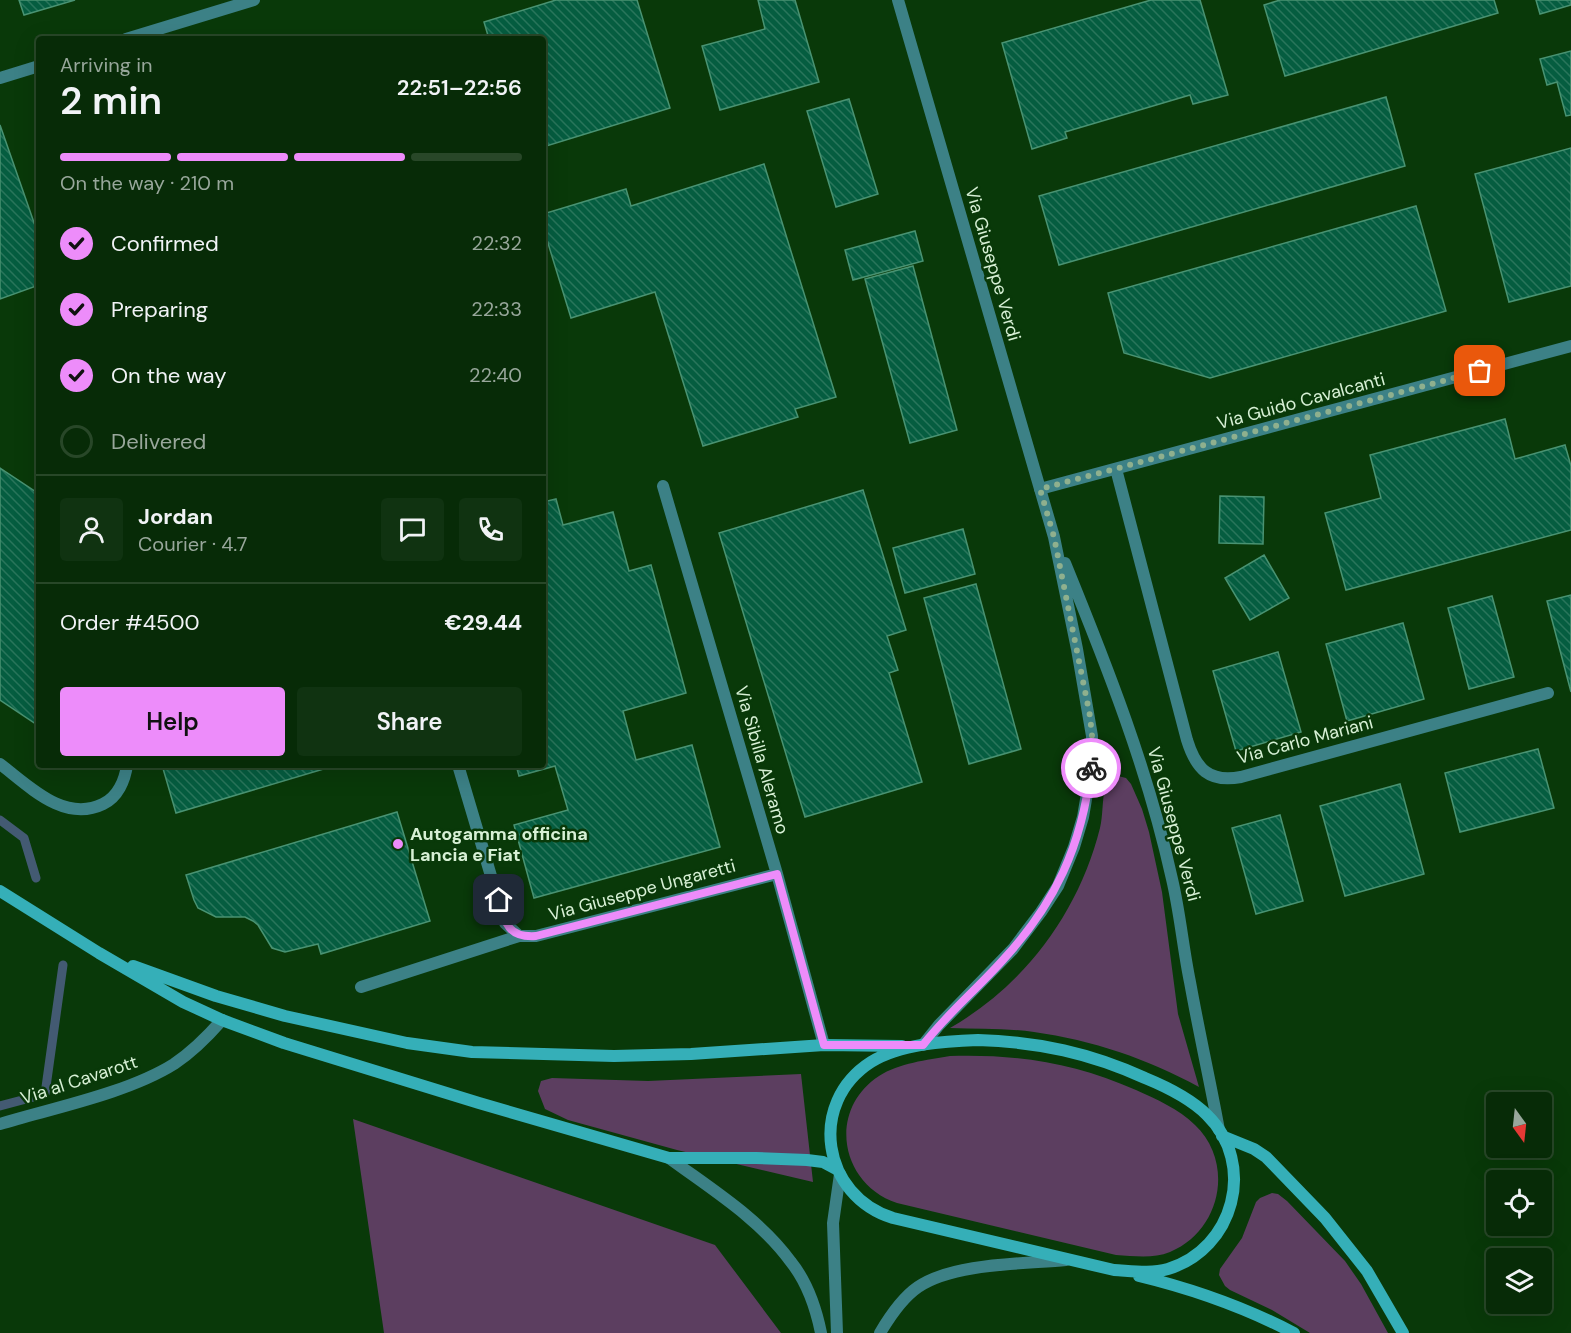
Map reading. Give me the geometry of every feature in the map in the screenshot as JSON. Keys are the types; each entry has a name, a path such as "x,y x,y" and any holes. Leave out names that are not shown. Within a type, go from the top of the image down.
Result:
{"main road":[{"path":"0,891 183,1002 222,1020 284,1042 420,1085 669,1158 807,1160 824,1162 839,1172"},
{"path":"99,953 237,1002 378,1037 455,1050 526,1055 614,1056 691,1054 824,1045 921,1046"},
{"path":"1114,1270 1146,1272 1168,1269 1186,1261 1213,1239 1228,1215 1234,1193 1233,1164 1221,1133 1205,1113 1183,1097 1153,1081 1094,1057 1012,1041 968,1040 921,1046 889,1054 871,1062 855,1075 843,1091 835,1109 830,1134 832,1151 839,1172 850,1190 863,1203 887,1216 1067,1260 1178,1285 1243,1308 1294,1333"},
{"path":"1221,1133 1266,1157 1340,1235 1368,1271 1403,1333"}],"street":[{"path":"136,36 254,0"},
{"name":"Via Giuseppe Verdi","path":"898,0 1054,537 1091,727 1092,759 1083,817 1069,862 1058,886 1007,956 951,1011 921,1046"},
{"path":"0,78 36,67"},
{"name":"Via Guido Cavalcanti","path":"1040,489 1571,346"},
{"name":"Via Carlo Mariani","path":"1116,469 1186,740 1196,762 1208,774 1224,778 1241,777 1548,693"},
{"name":"Via Sibilla Aleramo","path":"663,486 777,874 824,1045"},
{"name":"Via Giuseppe Verdi","path":"1054,537 1102,654 1134,742 1156,818 1172,879 1221,1133"},
{"path":"0,764 44,798 67,808 84,810 109,800 120,787 126,768"},
{"path":"459,768 505,923 519,936"},
{"name":"Via Giuseppe Ungaretti","path":"361,987 519,936 536,936 777,874"},
{"name":"Via al Cavarott","path":"0,1124 105,1093 148,1077 175,1064 205,1039 222,1020"},
{"path":"669,1158 715,1192 775,1242 793,1263 804,1281 822,1333"},
{"path":"837,1333 833,1223 839,1172"},
{"path":"880,1333 905,1298 917,1287 942,1275 973,1268 1067,1260"}],"shaded area":[{"path":"1118,776 1126,778 1131,784 1149,832 1162,892 1178,1014 1199,1087 1140,1059 1077,1040 1024,1031 950,1028 977,1011 1025,968 1063,917 1091,859 1100,828 1105,788 1108,782"},
{"path":"950,1056 1022,1059 1068,1067 1136,1090 1182,1114 1208,1141 1215,1158 1218,1176 1217,1195 1211,1213 1201,1229 1187,1242 1164,1254 1157,1256 1116,1255 897,1203 878,1193 863,1180 853,1163 847,1145 847,1126 852,1108 863,1090 879,1076 895,1068"},
{"path":"801,1074 813,1182 677,1150 568,1120 545,1109 538,1091 541,1081 552,1078 648,1081"},
{"path":"353,1119 715,1245 781,1333 384,1333"},
{"path":"1272,1193 1278,1194 1287,1201 1345,1261 1361,1284 1388,1333 1310,1333 1225,1286 1219,1275 1220,1269 1242,1238 1256,1202"}],"building":[{"path":"19,0 75,0 24,15"},
{"path":"556,0 637,0 670,108 546,146 546,36 488,36 484,22"},
{"path":"758,0 795,0 819,82 720,110 702,46 765,29"},
{"path":"1151,0 1200,0 1228,95 1193,104 1190,95 1065,132 1067,138 1032,149 1002,43"},
{"path":"1280,0 1494,0 1498,13 1285,76 1264,5"},
{"path":"1536,0 1571,0 1571,5 1540,14"},
{"path":"1571,51 1571,115 1566,116 1557,82 1547,85 1540,59"},
{"path":"1386,97 1405,166 1059,265 1039,196"},
{"path":"849,99 878,194 836,207 807,111"},
{"path":"0,125 36,228 36,286 0,299"},
{"path":"1571,148 1571,286 1509,302 1475,174"},
{"path":"764,164 836,397 795,409 798,417 703,446 655,292 571,318 546,237 546,213 626,189 631,206"},
{"path":"1416,206 1446,311 1210,378 1124,353 1108,293"},
{"path":"915,231 923,261 853,280 845,250"},
{"path":"913,266 957,430 910,443 865,279"},
{"path":"1505,419 1515,459 1565,445 1571,466 1571,530 1346,590 1325,513 1381,498 1370,455"},
{"path":"0,468 36,492 36,724 0,700"},
{"path":"863,490 906,630 887,636 898,670 889,673 922,782 805,817 719,533"},
{"path":"1220,496 1264,497 1263,544 1219,543"},
{"path":"556,499 563,525 613,512 629,571 651,565 686,693 623,711 636,760 692,745 720,847 534,898 514,825 568,810 555,766 519,776 517,768 546,768 546,501"},
{"path":"963,529 975,574 905,593 893,548"},
{"path":"1264,555 1289,598 1250,620 1225,578"},
{"path":"976,584 1021,749 969,764 924,598"},
{"path":"1571,595 1571,692 1547,601"},
{"path":"1492,596 1514,677 1469,689 1448,608"},
{"path":"1403,623 1424,699 1347,721 1326,644"},
{"path":"1278,652 1301,732 1236,751 1213,671"},
{"path":"1538,749 1554,808 1460,832 1445,773"},
{"path":"163,768 327,768 176,813"},
{"path":"1400,784 1424,874 1345,896 1320,806"},
{"path":"397,812 430,921 321,954 318,944 285,952 272,948 253,921 245,917 216,917 198,908 194,900 186,875"},
{"path":"1280,815 1303,901 1256,914 1232,828"}],"waterway":[{"path":"0,820 24,838 36,878"},
{"path":"0,1106 45,1094 63,965"}],"way so far":[{"path":"1091,768 1090,716 1054,537 1040,489 1480,371"}],"place":[{"name":"Autogamma officina Lancia e Fiat","path":"398,844"}],"route":[{"path":"499,900 505,923 519,936 528,937 777,874 824,1045 923,1045 948,1015 1013,949 1058,886 1078,835 1091,768"}]}
